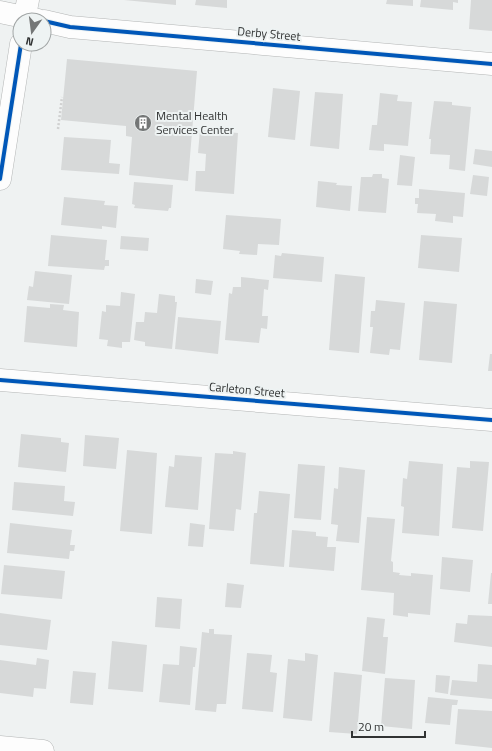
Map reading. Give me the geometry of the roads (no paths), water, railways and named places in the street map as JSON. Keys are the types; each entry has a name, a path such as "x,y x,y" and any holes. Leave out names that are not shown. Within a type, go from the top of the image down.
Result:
{"street":[{"name":"Derby Street","path":"0,12 12,14"},
{"name":"Derby Street","path":"52,22 70,27 492,64"},
{"path":"0,179 20,52"},
{"name":"Carleton Street","path":"0,380 492,420"},
{"path":"0,748 43,751"}],"place":[{"name":"Mental Health Services Center","path":"143,123"}]}
